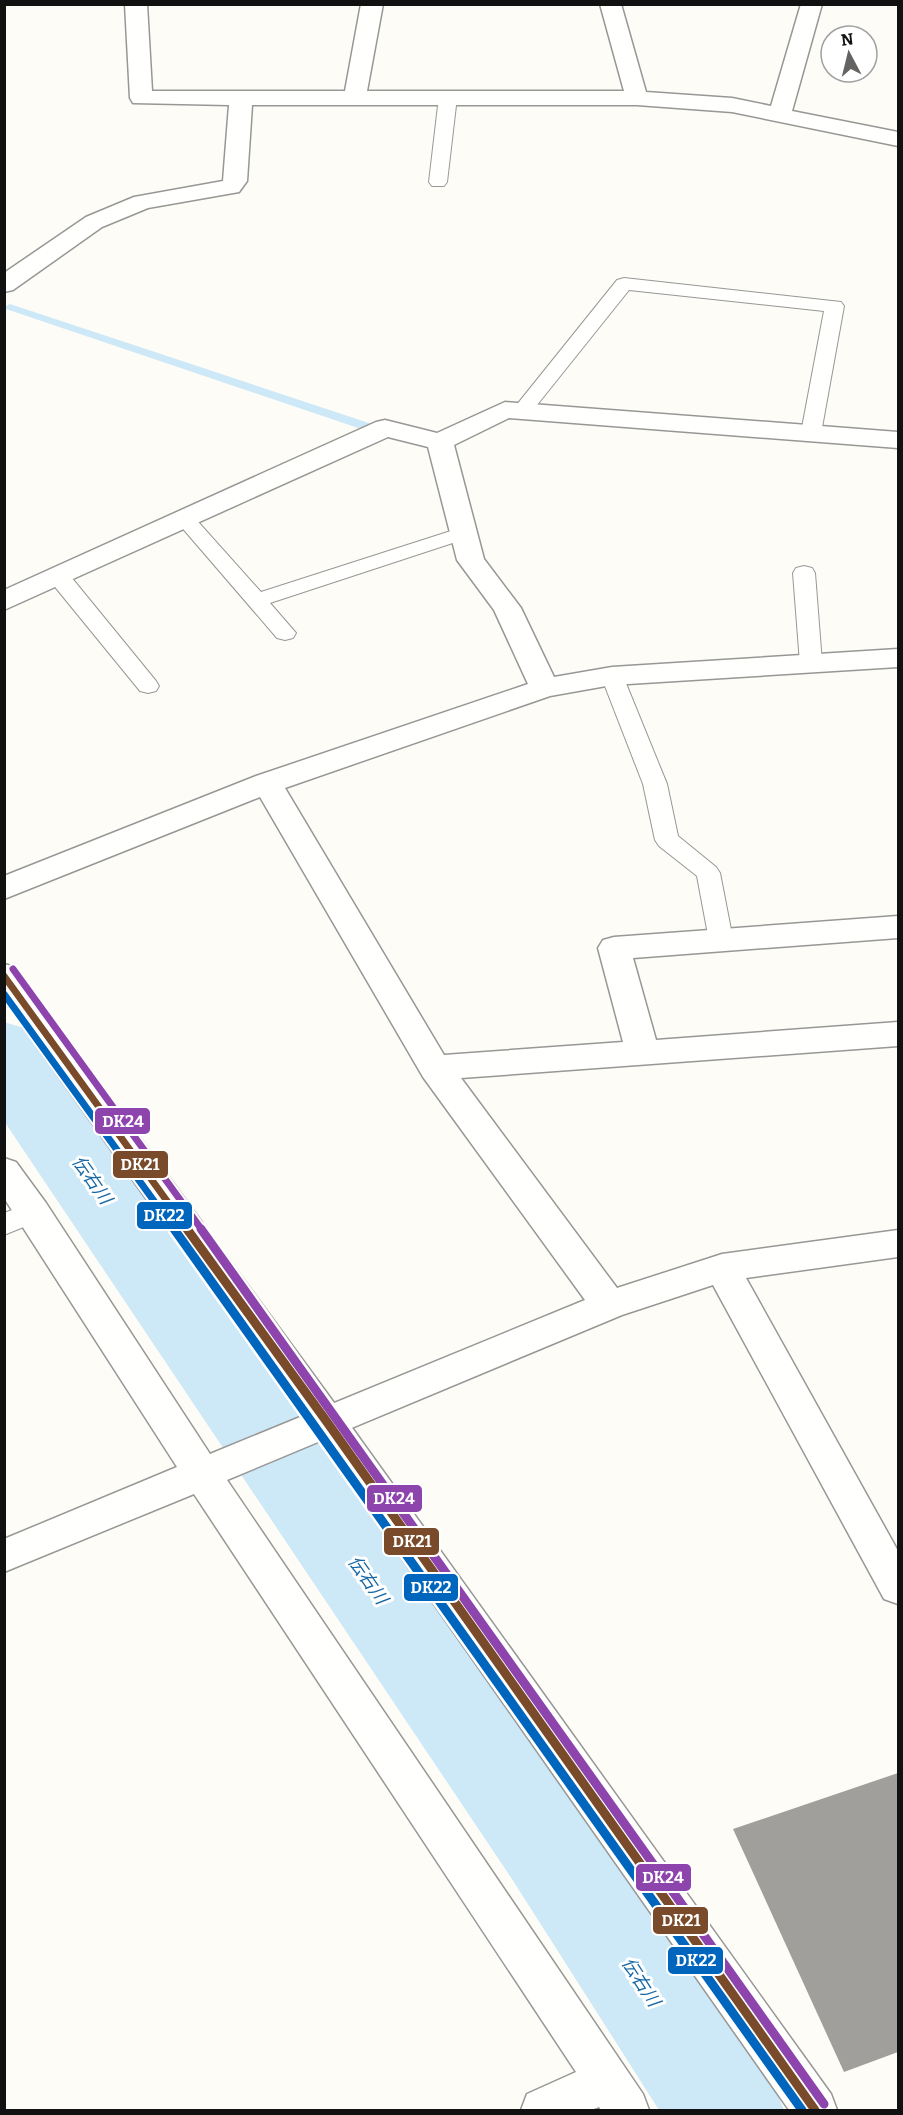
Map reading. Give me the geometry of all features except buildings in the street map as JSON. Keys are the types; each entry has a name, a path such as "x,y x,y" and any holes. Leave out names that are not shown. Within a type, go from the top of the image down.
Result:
{"street":[{"path":"136,4 141,98 355,96 637,98 732,105 898,139"},
{"path":"355,96 372,4"},
{"path":"610,4 637,98"},
{"path":"780,115 812,4"},
{"path":"4,285 94,222 142,202 231,187 235,181 241,97"},
{"path":"4,601 385,428 440,442 505,410 898,440"},
{"path":"440,442 471,560 507,608 545,688"},
{"path":"4,888 267,783 545,688 612,676 898,658"},
{"path":"267,783 435,1068 609,1305"},
{"path":"643,1054 614,948 898,927"},
{"path":"4,975 314,1427 815,2110"},
{"path":"435,1068 898,1034"},
{"path":"4,1171 19,1219 209,1471 617,2095 543,2110"},
{"path":"4,1556 609,1305 722,1268 898,1243"},
{"path":"722,1268 898,1587"}],"lane":[{"path":"438,182 448,97"},
{"path":"522,411 624,284 834,306 812,433"},
{"path":"185,519 285,633"},
{"path":"256,600 464,533"},
{"path":"804,573 811,663"},
{"path":"59,577 148,687"},
{"path":"612,676 655,784 667,840 708,873 721,940"}],"waterway":[{"path":"10,307 374,429"},
{"name":"伝右川","path":"4,1053 550,1844 726,2110"}],"transit line":[{"name":"DK24","path":"13,969 336,1416 824,2104"},
{"name":"DK21","path":"4,976 327,1422 815,2110"},
{"name":"DK22","path":"4,994 318,1428 802,2110"}]}
